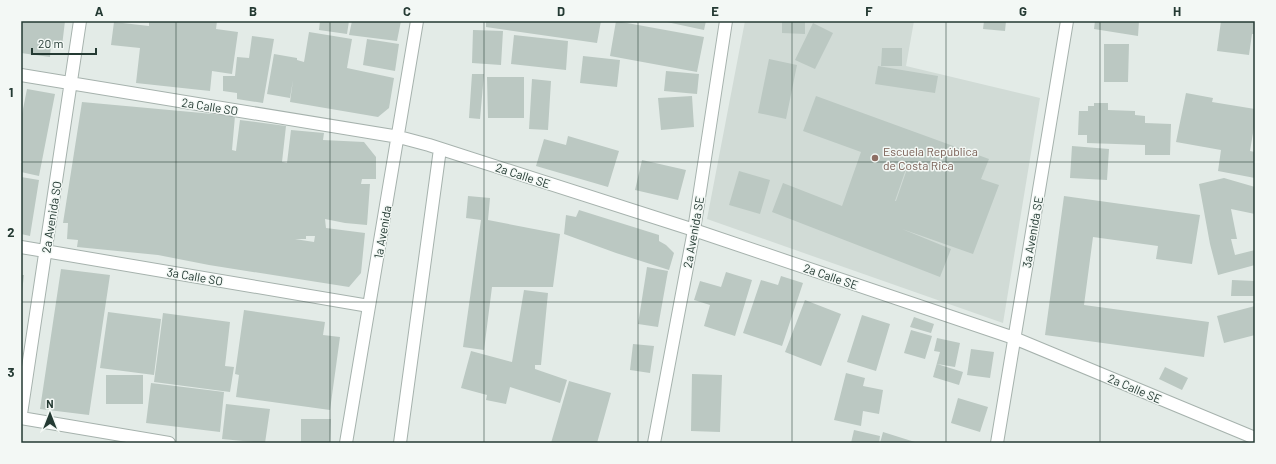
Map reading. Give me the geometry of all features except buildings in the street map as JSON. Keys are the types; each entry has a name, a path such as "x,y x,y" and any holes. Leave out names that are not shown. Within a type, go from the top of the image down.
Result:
{"street":[{"name":"2a Avenida SO","path":"21,414 80,21"},
{"name":"1a Avenida","path":"346,443 399,137 417,21"},
{"name":"2a Avenida SE","path":"654,443 694,230 726,21"},
{"name":"3a Avenida SE","path":"997,443 1067,21"},
{"name":"2a Calle SO","path":"21,75 399,137"},
{"name":"2a Calle SE","path":"399,137 694,230 1014,338 1255,438"},
{"path":"400,443 440,149"},
{"name":"3a Calle SO","path":"21,247 369,306"},
{"path":"21,418 169,443"}],"shaded area":[{"name":"Escuela República de Costa Rica","path":"745,21 914,21 906,66 1040,98 1003,323 707,219"}],"place":[{"name":"Escuela República de Costa Rica","path":"875,158"}]}
